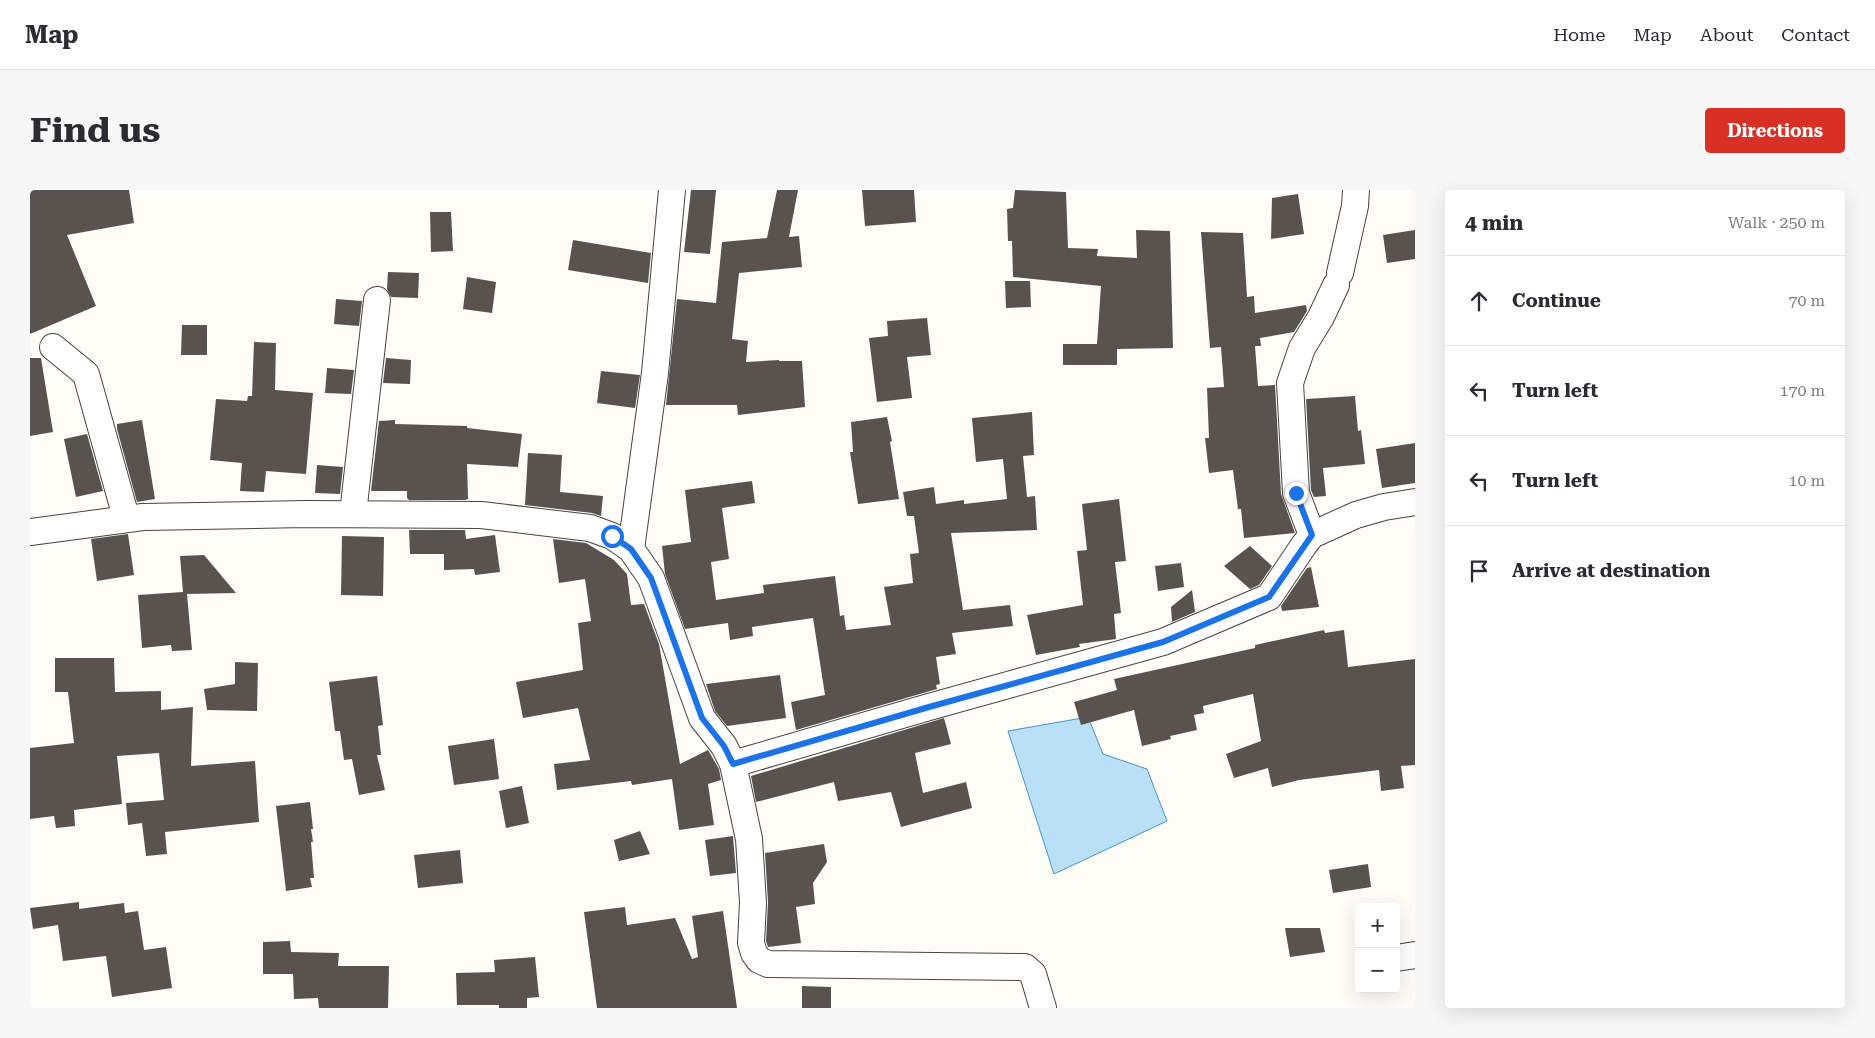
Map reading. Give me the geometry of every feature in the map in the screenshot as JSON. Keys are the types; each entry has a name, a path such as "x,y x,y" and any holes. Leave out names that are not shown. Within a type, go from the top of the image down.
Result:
{"street":[{"path":"631,549 655,374 672,190"},
{"path":"1312,535 1296,493 1290,384 1302,348 1321,318 1338,279 1355,206 1356,190"},
{"path":"353,514 377,300"},
{"path":"52,347 86,374 124,510"},
{"path":"733,764 1163,642 1269,597 1312,535 1356,515 1384,507 1415,502"},
{"path":"30,532 143,517 353,514 481,515 590,528 612,536 631,549 651,578 702,718 724,746 733,764 749,839 753,903 751,942 759,960 768,964 1025,967 1033,974 1043,1008"},
{"path":"1400,957 1415,955"}],"water":[{"path":"1088,717 1103,754 1147,769 1167,821 1054,874 1008,731"}],"building":[{"path":"30,190 129,190 134,223 67,235 96,306 30,334"},
{"path":"691,190 716,190 710,254 684,252"},
{"path":"777,190 798,190 789,237 799,236 802,267 739,273 732,339 748,341 746,362 802,361 805,407 738,415 737,405 666,405 677,299 716,303 722,242 767,238"},
{"path":"862,190 914,190 916,222 865,226"},
{"path":"1015,190 1066,192 1068,248 1098,249 1097,256 1137,258 1136,230 1170,231 1173,348 1117,349 1117,365 1063,365 1063,344 1097,344 1101,286 1013,277 1012,241 1008,241 1007,209 1013,208"},
{"path":"1298,194 1304,234 1271,239 1272,198"},
{"path":"430,212 451,212 453,251 431,252"},
{"path":"1415,230 1415,259 1387,263 1383,235"},
{"path":"1201,232 1243,233 1247,297 1254,296 1255,313 1306,305 1307,311 1294,332 1260,338 1261,346 1255,346 1258,386 1275,385 1281,494 1295,533 1244,538 1241,509 1238,509 1233,470 1209,473 1205,438 1209,438 1207,388 1224,387 1221,347 1210,348"},
{"path":"573,240 651,253 648,283 568,270"},
{"path":"388,272 419,273 418,298 391,297 387,289"},
{"path":"467,277 496,282 492,313 463,309"},
{"path":"1005,281 1030,281 1031,307 1006,308"},
{"path":"336,299 362,301 359,326 334,324"},
{"path":"927,318 931,355 907,357 912,398 877,402 869,338 888,336 887,321"},
{"path":"182,325 207,325 207,355 181,355"},
{"path":"254,342 276,343 275,390 313,393 306,474 266,471 264,492 240,491 242,463 210,460 216,399 247,401 248,396 252,396"},
{"path":"30,358 41,358 53,432 30,436"},
{"path":"386,358 411,360 410,384 383,383"},
{"path":"327,368 354,370 351,394 325,393"},
{"path":"601,371 640,375 635,408 597,403"},
{"path":"1355,396 1358,431 1361,430 1365,464 1323,468 1326,496 1314,497 1311,490 1306,399"},
{"path":"1032,412 1034,455 1023,456 1027,497 1035,496 1037,530 951,533 963,610 1010,605 1013,626 952,633 956,654 936,657 940,684 936,685 937,689 796,730 791,702 825,695 813,618 752,627 753,636 730,640 728,623 685,629 665,574 662,546 691,542 685,490 752,481 755,503 722,508 729,559 711,562 716,600 764,593 763,585 835,576 840,616 844,615 846,630 891,625 884,587 913,583 910,554 919,553 914,516 907,516 903,492 934,487 936,504 964,500 964,504 1007,499 1003,459 976,462 972,418"},
{"path":"887,417 899,499 858,504 850,452 853,452 851,422"},
{"path":"142,420 155,499 137,502 117,424"},
{"path":"395,420 395,424 467,426 467,428 522,434 518,467 467,464 468,499 465,500 409,500 407,498 407,491 371,491 379,421"},
{"path":"87,434 103,491 76,497 64,439"},
{"path":"1415,443 1415,483 1382,488 1376,449"},
{"path":"528,453 562,455 560,492 603,496 601,516 592,513 525,505"},
{"path":"317,465 343,467 340,494 315,493"},
{"path":"1119,499 1126,561 1115,562 1121,613 1114,614 1116,639 1079,644 1080,647 1036,655 1027,615 1083,605 1077,551 1087,550 1082,504"},
{"path":"409,530 465,530 466,539 495,535 500,572 475,575 474,569 444,570 444,554 410,554"},
{"path":"128,534 134,575 97,581 91,539"},
{"path":"342,536 384,537 383,596 341,595"},
{"path":"553,539 586,543 614,560 627,574 631,605 644,604 659,644 680,764 708,750 719,769 721,780 708,784 714,825 679,830 672,779 632,785 631,781 557,790 554,764 590,760 578,708 523,718 516,682 583,670 578,623 591,621 585,579 559,583"},
{"path":"1250,546 1272,566 1259,585 1250,589 1224,566"},
{"path":"204,555 236,593 187,594 192,650 172,651 171,645 142,648 138,595 183,592 180,556"},
{"path":"1181,563 1184,587 1158,591 1155,566"},
{"path":"1311,567 1319,607 1282,611 1281,606 1307,568"},
{"path":"1192,590 1195,612 1172,622 1171,607"},
{"path":"1324,630 1325,633 1344,630 1348,667 1415,659 1415,765 1401,766 1404,788 1381,791 1379,770 1299,780 1272,787 1268,768 1234,778 1226,754 1261,741 1253,694 1203,706 1204,713 1194,715 1197,730 1170,736 1171,739 1142,746 1134,710 1081,725 1074,702 1117,690 1114,679 1255,648 1255,645"},
{"path":"55,658 114,658 115,692 161,691 161,710 193,707 191,766 255,761 259,822 165,832 167,854 146,856 142,823 128,825 126,803 164,800 159,753 117,756 122,804 74,810 75,826 56,828 54,816 30,819 30,748 74,743 68,692 55,692"},
{"path":"235,662 258,663 257,711 207,710 204,689 235,684"},
{"path":"780,675 786,718 727,726 715,711 706,684"},
{"path":"377,676 383,725 378,726 381,755 377,755 385,790 359,795 352,759 344,760 340,731 335,731 329,682"},
{"path":"944,718 951,744 915,753 923,793 966,782 972,808 901,827 891,792 838,801 834,782 756,802 751,776"},
{"path":"494,739 499,779 454,785 448,746"},
{"path":"522,786 529,823 506,828 499,791"},
{"path":"310,802 313,829 311,829 313,842 311,842 314,878 310,878 312,887 286,891 276,806"},
{"path":"640,831 650,854 619,861 614,840"},
{"path":"733,836 736,873 710,876 705,840"},
{"path":"824,844 827,862 813,883 815,904 796,907 801,943 768,947 766,941 768,902 765,853"},
{"path":"460,850 463,883 418,888 414,855"},
{"path":"1368,864 1371,887 1333,893 1329,870"},
{"path":"79,902 79,909 124,903 125,913 138,911 144,950 166,947 172,988 112,997 106,956 63,961 58,925 33,929 30,908"},
{"path":"625,907 627,925 675,918 692,959 698,957 692,916 723,911 737,1008 597,1008 584,912"},
{"path":"1285,928 1320,928 1325,952 1290,957"},
{"path":"290,941 291,952 339,953 338,966 389,966 388,1008 319,1008 318,998 294,999 293,974 263,974 263,942"},
{"path":"535,957 539,997 527,998 527,1008 499,1008 499,1005 457,1005 456,973 495,972 494,960"},
{"path":"802,986 831,987 831,1008 802,1008"}],"route":[{"path":"612,536 631,549 651,578 702,718 724,746 733,764 1163,642 1269,597 1312,535 1296,493"}]}
